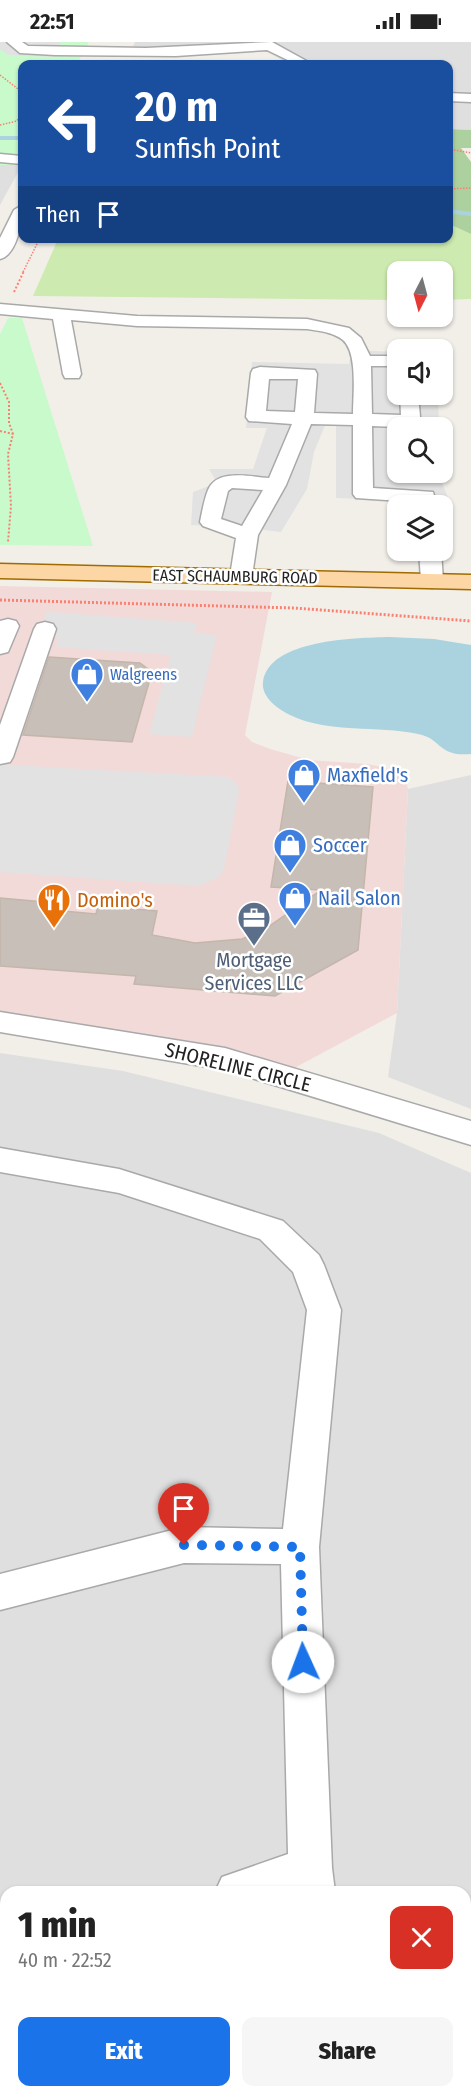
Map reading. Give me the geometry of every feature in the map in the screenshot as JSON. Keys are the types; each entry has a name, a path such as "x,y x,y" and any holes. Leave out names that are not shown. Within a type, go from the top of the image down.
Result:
{"main road":[{"name":"EAST SCHAUMBURG ROAD","path":"0,571 471,582"}],"street":[{"path":"13,42 26,50 46,46 204,52 265,44 297,60"},
{"path":"100,60 108,47"},
{"path":"453,97 471,98"},
{"path":"0,158 18,160"},
{"path":"0,254 18,218"},
{"path":"3,309 137,321 307,324 332,328 350,336 359,344 362,361 363,494 387,497"},
{"path":"61,314 72,374"},
{"path":"362,361 387,361"},
{"path":"242,576 247,535 276,485 304,418 387,422"},
{"path":"247,535 210,522 218,489 227,482 276,485"},
{"path":"431,561 432,581"},
{"path":"1,757 45,629"},
{"name":"SHORELINE CIRCLE","path":"0,1022 225,1059 471,1133"},
{"path":"0,1160 119,1181 271,1230 308,1265 324,1310 300,1547 311,1880 274,1886"},
{"path":"0,1592 184,1545 300,1547"}],"path":[{"path":"0,75 18,89"},
{"path":"0,125 18,119"},
{"path":"453,150 471,153"},
{"path":"453,189 471,188"},
{"path":"3,309 37,243"},
{"path":"0,383 9,402 9,423 13,434 8,454 11,506 8,542"},
{"path":"0,431 13,434"},
{"path":"0,600 322,608 381,611 471,621"}],"shaded area":[{"path":"0,42 61,42 52,57 8,55 0,49"},
{"path":"135,42 471,42 471,130 453,129 453,60 282,60 251,43 142,49 133,46"},
{"path":"0,165 18,165 18,172 0,205"},
{"path":"352,350 387,352 387,405 438,405 439,417 387,417 387,483 442,483 447,495 387,495 387,500 336,498 336,424 326,423 314,452 307,489 281,532 241,527 191,525 193,492 212,485 215,479 209,469 253,469 267,428 246,428 252,362 349,364"},
{"path":"0,586 272,592 245,735 252,742 309,760 382,767 399,773 406,781 408,789 397,1013 285,1073 0,1020"},
{"path":"47,612 197,623 194,633 217,635 192,737 149,734 171,655 56,647 59,638 37,636"},
{"path":"0,763 227,777 236,782 239,791 224,869 219,877 199,886 0,872"},
{"path":"471,775 471,1109 388,1077 397,1013 408,789"},
{"path":"0,1053 123,1071 379,1133 471,1173 471,1886 0,1886"}],"green space":[{"path":"0,42 89,42 79,60 18,60 18,165 0,165"},
{"path":"453,129 471,130 471,148 461,148 471,162 471,234 453,226"},
{"path":"453,226 471,234 471,299 453,300 453,261 387,261 387,300 33,296 56,243 453,243"},
{"path":"8,318 22,318 93,546 0,545 0,334"}],"water":[{"path":"389,637 434,639 471,645 471,754 452,753 426,736 418,734 337,727 305,721 280,709 265,693 263,682 269,668 281,657 297,649 336,640"}],"building":[{"name":"Walgreens","path":"49,657 140,663 152,672 132,742 23,735"},
{"path":"288,781 373,787 358,950 275,996 134,984 136,976 0,966 0,898 44,902 41,909 96,914 98,906 157,911 152,935 195,943 242,939 265,929 321,890 271,887"}],"waterway":[{"path":"0,138 18,138"},
{"path":"453,212 471,214"}],"place":[{"name":"Walgreens","path":"87,703"},
{"name":"Maxfield's","path":"304,804"},
{"name":"Soccer","path":"290,874"},
{"name":"Nail Salon","path":"295,927"},
{"name":"Domino's","path":"54,929"},
{"name":"Mortgage Services LLC","path":"254,947"}],"route":[{"path":"184,1545 300,1547 303,1662"}]}
